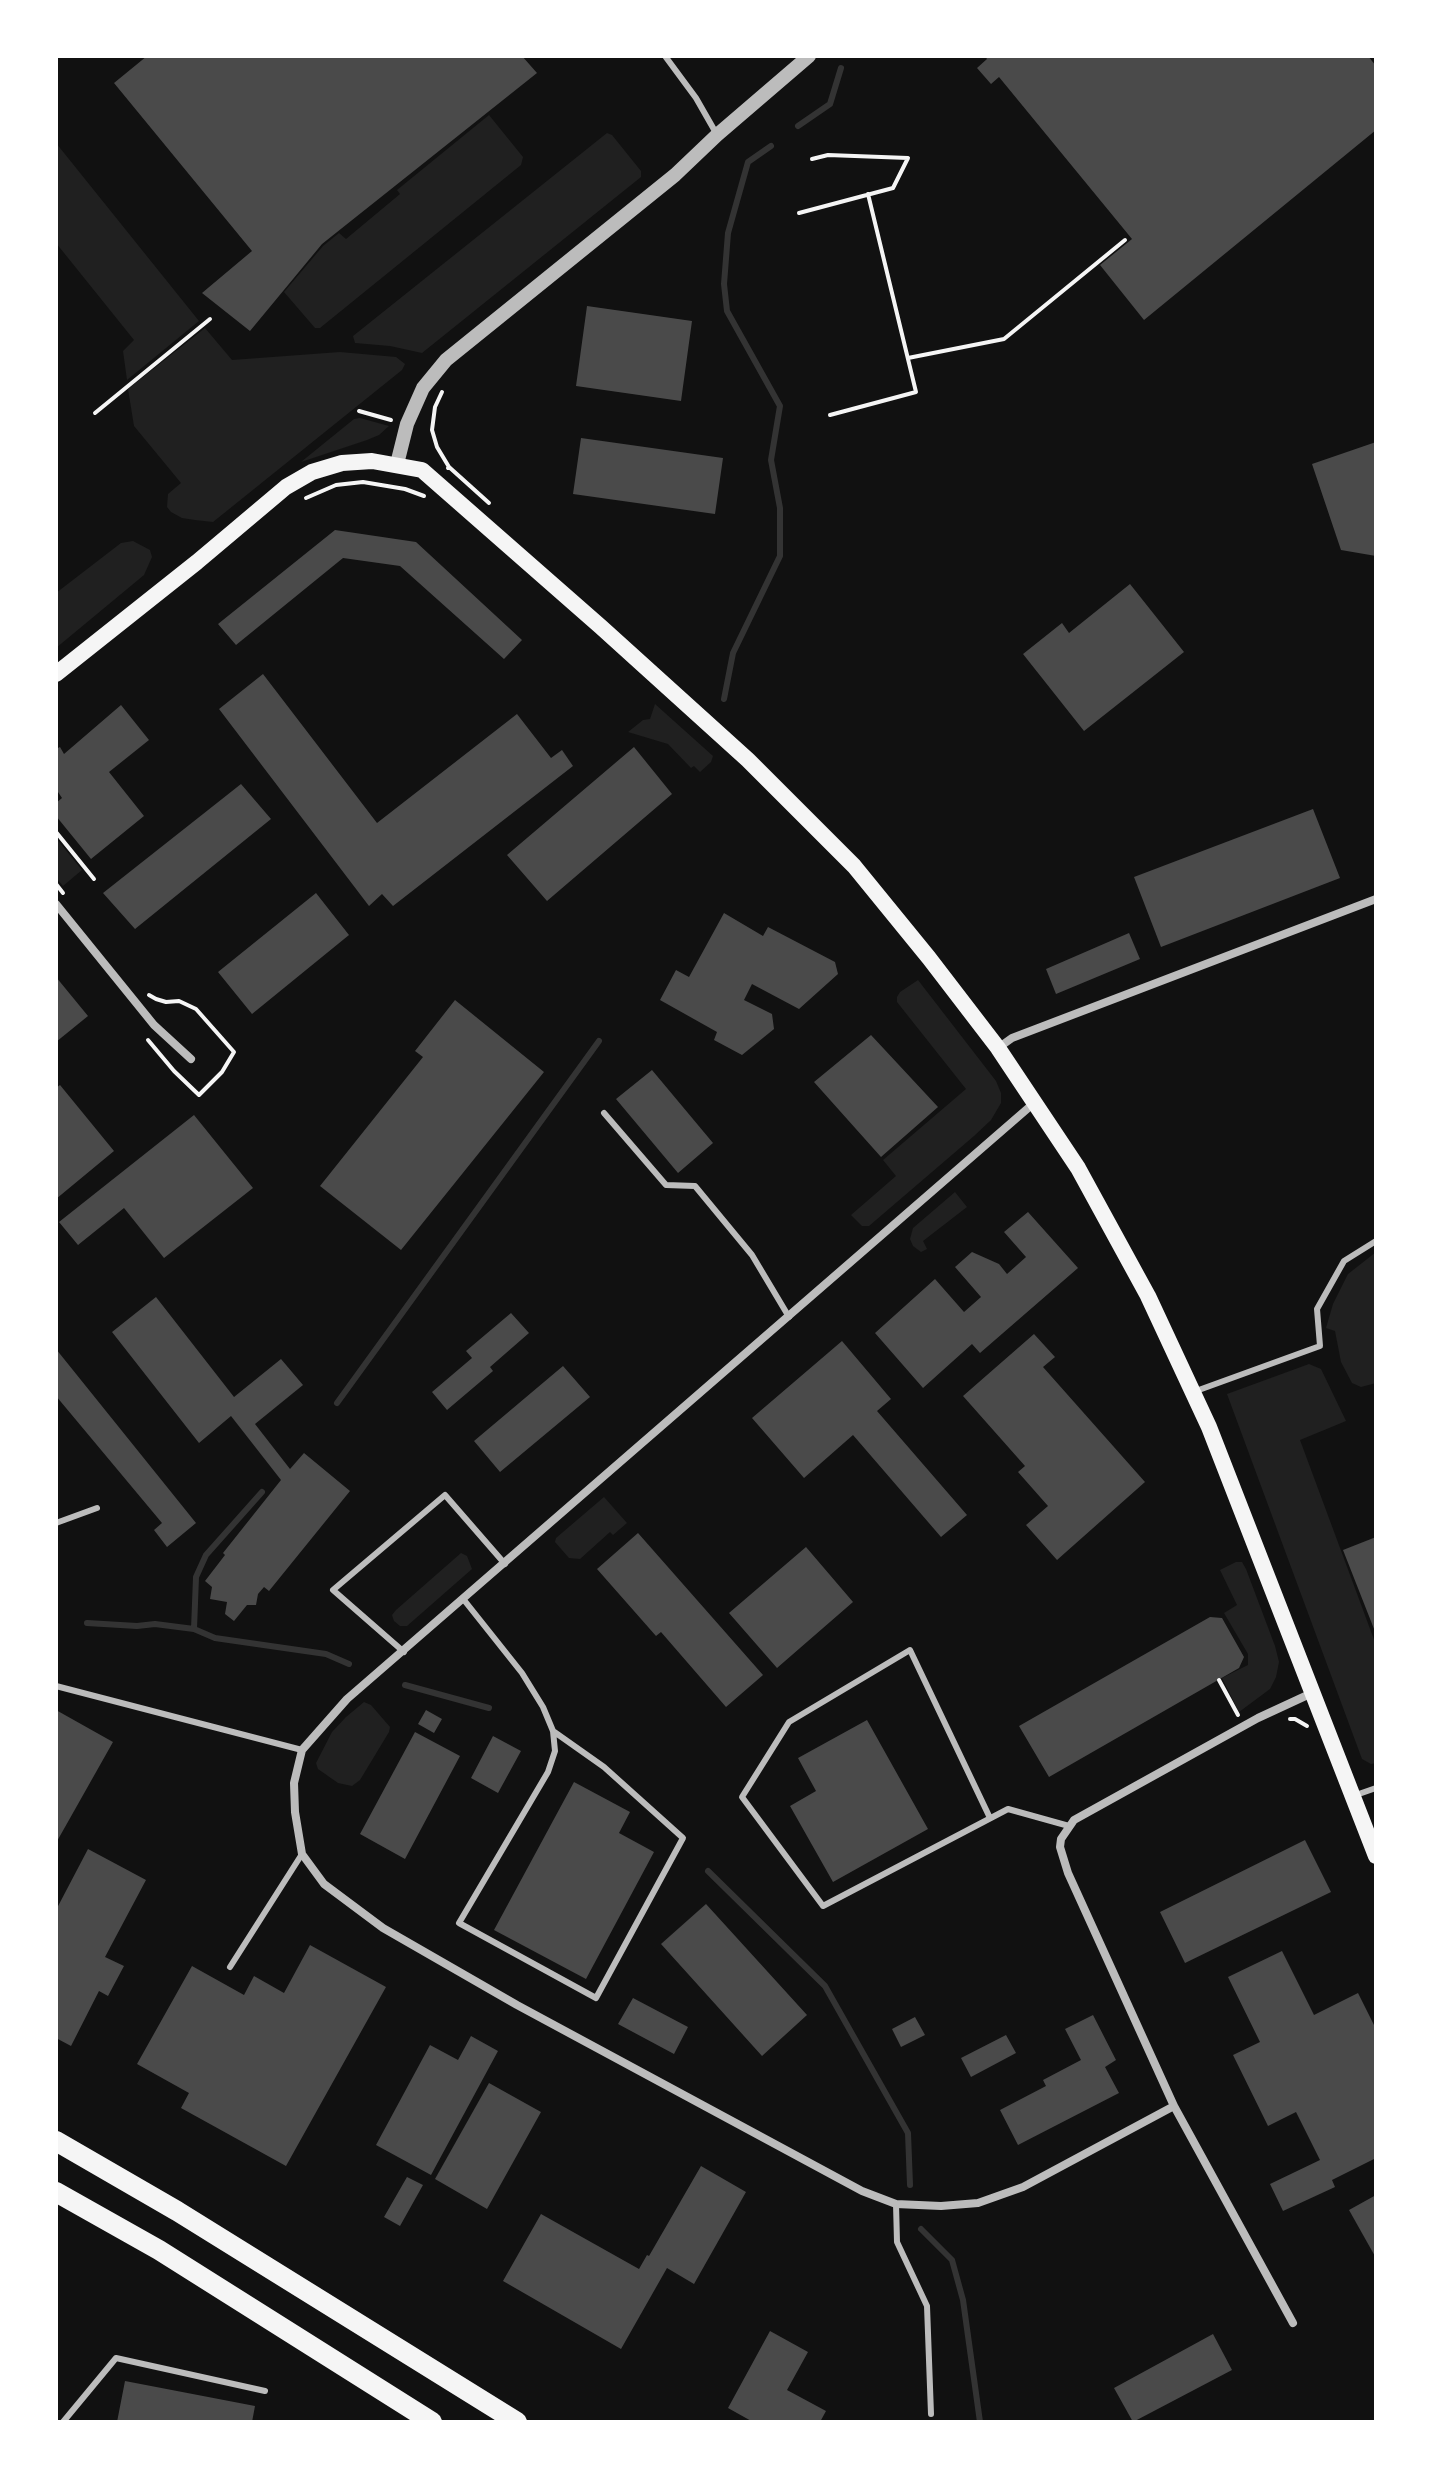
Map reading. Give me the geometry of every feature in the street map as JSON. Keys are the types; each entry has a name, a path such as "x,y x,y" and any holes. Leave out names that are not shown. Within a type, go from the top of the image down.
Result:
{"highway":[{"path":"56,2141 177,2211 517,2422"},
{"path":"56,2192 159,2250 432,2422"}],"main road":[{"path":"56,674 286,487 312,472 342,463 372,461 422,470 613,637 793,804 854,866 998,1048 1078,1168 1148,1296 1209,1427 1376,1856"}],"street":[{"path":"397,464 407,424 423,388 446,360 675,175 809,56"},
{"path":"998,1048 1012,1038 1376,899"},
{"path":"56,904 154,1025 191,1059"},
{"path":"1034,1103 347,1699 302,1750 294,1783 295,1812 302,1854 324,1884 383,1928 545,2020 862,2191 896,2204 941,2206 978,2203 1023,2187 1174,2106"},
{"path":"1293,2323 1174,2106 1068,1873 1060,1847 1061,1839 1074,1820 1258,1718 1313,1693"}],"lane":[{"path":"665,56 696,98 717,135"},
{"path":"604,1113 666,1185 695,1186 752,1255 789,1317"},
{"path":"1192,1392 1320,1346 1317,1309 1344,1261 1376,1241"},
{"path":"404,1652 333,1590 445,1495 505,1564"},
{"path":"56,1523 97,1508"},
{"path":"464,1600 522,1673 543,1707 553,1731 555,1751 548,1772 459,1923 596,1998 683,1838 604,1767 553,1731"},
{"path":"990,1818 910,1650 789,1722 742,1797 823,1906 1008,1809 1069,1826"},
{"path":"56,1686 302,1750"},
{"path":"1353,1796 1376,1788"},
{"path":"230,1967 302,1854"},
{"path":"896,2204 897,2242 927,2306 931,2414"},
{"path":"63,2422 116,2358 265,2391"}],"path":[{"path":"799,213 893,188 908,158 828,155 812,159"},
{"path":"830,415 916,392 868,194"},
{"path":"908,358 1004,339 1125,240"},
{"path":"95,413 210,319"},
{"path":"449,467 495,508"},
{"path":"56,832 94,879"},
{"path":"56,884 65,895"},
{"path":"146,993 156,999 188,1004 202,1015 234,1052 222,1072"},
{"path":"1219,1680 1238,1715"}],"shaded area":[{"path":"489,115 523,157 521,165 320,328 315,328 284,292 323,246 339,233 346,239 400,194 397,190"},
{"path":"607,133 641,171 641,177 422,353 355,343 353,336"},
{"path":"56,143 199,321 127,380 123,351 134,340 56,243"},
{"path":"205,328 232,360 340,352 396,357 405,364 402,370 213,522 182,518 167,507 168,494 181,483 134,426 128,389"},
{"path":"354,419 389,426 367,440 301,462"},
{"path":"133,541 150,550 152,557 144,575 56,648 56,593 121,543"},
{"path":"655,704 713,756 700,772 694,766 691,768 668,744 628,732 643,720 650,719"},
{"path":"56,838 82,870 63,886 56,878"},
{"path":"918,980 996,1081 1001,1103 991,1120 974,1136 869,1226 862,1226 851,1215 896,1176 883,1160 966,1089 897,1002 900,992"},
{"path":"955,1192 967,1207 923,1241 927,1249 921,1252 910,1239 913,1228"},
{"path":"1376,1252 1376,1383 1361,1387 1352,1383 1341,1362 1335,1331 1326,1328 1333,1304 1348,1274"},
{"path":"1309,1364 1321,1369 1346,1421 1300,1440 1376,1645 1376,1763 1371,1764 1362,1759 1227,1394"},
{"path":"604,1497 627,1523 613,1535 610,1532 580,1559 569,1558 555,1542 556,1538"},
{"path":"461,1553 467,1556 472,1569 407,1626 400,1626 394,1621 392,1615 396,1610"},
{"path":"1242,1562 1246,1569 1279,1662 1270,1689 1239,1712 1222,1678 1248,1665 1248,1654 1224,1613 1237,1605 1220,1570"},
{"path":"364,1702 371,1705 390,1727 389,1732 360,1780 352,1786 338,1783 318,1769 316,1763 332,1732"}],"building":[{"path":"147,56 522,56 537,73 322,244 250,331 202,293 252,251 114,83"},
{"path":"985,56 1368,56 1376,66 1376,130 1144,320 1100,265 1132,239 999,77 991,84 977,68 987,59"},
{"path":"587,306 692,321 681,401 576,386"},
{"path":"581,438 723,458 715,514 573,494"},
{"path":"1376,442 1376,556 1341,550 1312,464"},
{"path":"335,530 416,542 522,640 504,659 400,566 343,558 236,645 218,624"},
{"path":"1130,584 1184,652 1084,731 1023,654 1062,623 1069,633"},
{"path":"263,674 377,823 517,714 551,758 562,750 573,766 393,906 382,894 369,906 219,709"},
{"path":"121,705 149,740 109,772 144,816 91,859 56,816 56,803 62,798 56,789 56,749 60,747 64,754"},
{"path":"634,747 672,794 547,901 507,855"},
{"path":"241,784 271,819 135,929 103,893"},
{"path":"1313,809 1340,878 1161,947 1134,877"},
{"path":"316,893 349,935 252,1014 218,972"},
{"path":"724,913 763,936 768,927 835,962 838,974 799,1009 752,984 744,1000 772,1014 774,1029 742,1055 714,1040 717,1032 660,1000 676,970 689,977"},
{"path":"1129,933 1140,959 1056,994 1046,969"},
{"path":"56,977 88,1016 56,1042"},
{"path":"455,1000 544,1072 401,1250 320,1186 423,1057 415,1051"},
{"path":"871,1035 938,1107 881,1157 814,1082"},
{"path":"652,1070 713,1143 678,1173 616,1099"},
{"path":"60,1085 114,1151 56,1199 56,1088"},
{"path":"194,1115 253,1188 164,1258 124,1208 78,1245 59,1222"},
{"path":"1028,1212 1078,1268 980,1353 972,1344 923,1388 875,1333 935,1279 964,1312 981,1297 955,1267 972,1252 999,1264 1007,1274 1026,1257 1004,1232"},
{"path":"156,1297 234,1397 281,1359 303,1385 255,1424 290,1469 304,1453 350,1491 269,1591 264,1587 258,1594 256,1605 247,1605 234,1621 225,1614 227,1602 210,1599 212,1587 205,1581 225,1555 223,1553 281,1480 231,1416 199,1443 112,1332"},
{"path":"511,1313 529,1333 490,1367 493,1371 447,1410 432,1392 472,1358 466,1351"},
{"path":"1034,1334 1055,1357 1043,1367 1145,1482 1057,1560 1026,1525 1048,1506 1018,1472 1025,1466 963,1396"},
{"path":"842,1341 891,1399 877,1411 967,1515 941,1537 853,1435 804,1478 752,1418"},
{"path":"56,1349 196,1523 167,1547 154,1530 162,1523 56,1396"},
{"path":"563,1366 590,1397 500,1472 474,1441"},
{"path":"638,1533 763,1675 726,1707 661,1632 656,1636 597,1569"},
{"path":"1376,1537 1376,1634 1343,1550"},
{"path":"806,1547 853,1602 777,1668 729,1613"},
{"path":"1210,1617 1222,1618 1244,1657 1239,1668 1049,1777 1019,1726"},
{"path":"56,1710 113,1742 56,1843"},
{"path":"426,1710 442,1719 434,1733 418,1724"},
{"path":"867,1720 928,1829 833,1882 790,1806 816,1791 798,1758"},
{"path":"415,1732 460,1756 405,1859 360,1834"},
{"path":"493,1736 521,1751 498,1793 471,1778"},
{"path":"574,1782 630,1812 619,1833 654,1852 586,1979 494,1930"},
{"path":"1305,1840 1331,1892 1185,1963 1160,1912"},
{"path":"88,1849 146,1880 105,1957 124,1966 108,1996 99,1991 71,2046 56,2038 56,1910"},
{"path":"706,1904 807,2015 762,2056 661,1944"},
{"path":"310,1945 386,1987 286,2166 181,2108 189,2093 137,2064 192,1966 244,1995 254,1976 284,1993"},
{"path":"1282,1951 1314,2015 1358,1993 1376,2029 1376,2158 1332,2180 1335,2187 1283,2211 1270,2184 1320,2160 1296,2112 1268,2126 1233,2055 1260,2042 1228,1977"},
{"path":"633,1998 688,2027 674,2054 618,2024"},
{"path":"1093,2015 1116,2060 1105,2067 1119,2093 1018,2145 1000,2110 1046,2086 1043,2080 1081,2060 1065,2029"},
{"path":"915,2017 925,2035 901,2047 892,2029"},
{"path":"1006,2035 1016,2053 971,2077 961,2058"},
{"path":"471,2036 498,2051 431,2175 376,2145 430,2045 458,2060"},
{"path":"489,2083 541,2112 487,2209 435,2179"},
{"path":"701,2166 746,2192 694,2284 667,2268 621,2349 503,2281 541,2214 639,2269"},
{"path":"407,2177 423,2185 400,2226 384,2217"},
{"path":"1376,2195 1376,2258 1349,2210"},
{"path":"770,2331 808,2352 787,2390 826,2411 820,2422 753,2422 728,2408"},
{"path":"1213,2334 1232,2370 1133,2422 1114,2388"},
{"path":"125,2381 255,2406 252,2422 117,2422"}],"waterway":[{"path":"798,126 830,104 841,68"},
{"path":"724,699 733,653 780,556 780,508 771,460 780,406 727,311 724,284 728,233 748,162 771,146"},
{"path":"337,1403 599,1041"},
{"path":"194,1629 196,1577 206,1555 262,1492"},
{"path":"87,1623 155,1624 194,1629 215,1638 326,1654 349,1664"},
{"path":"405,1685 489,1708"},
{"path":"708,1871 825,1986 908,2133 910,2185"},
{"path":"921,2229 952,2260 963,2300 980,2422"}]}
